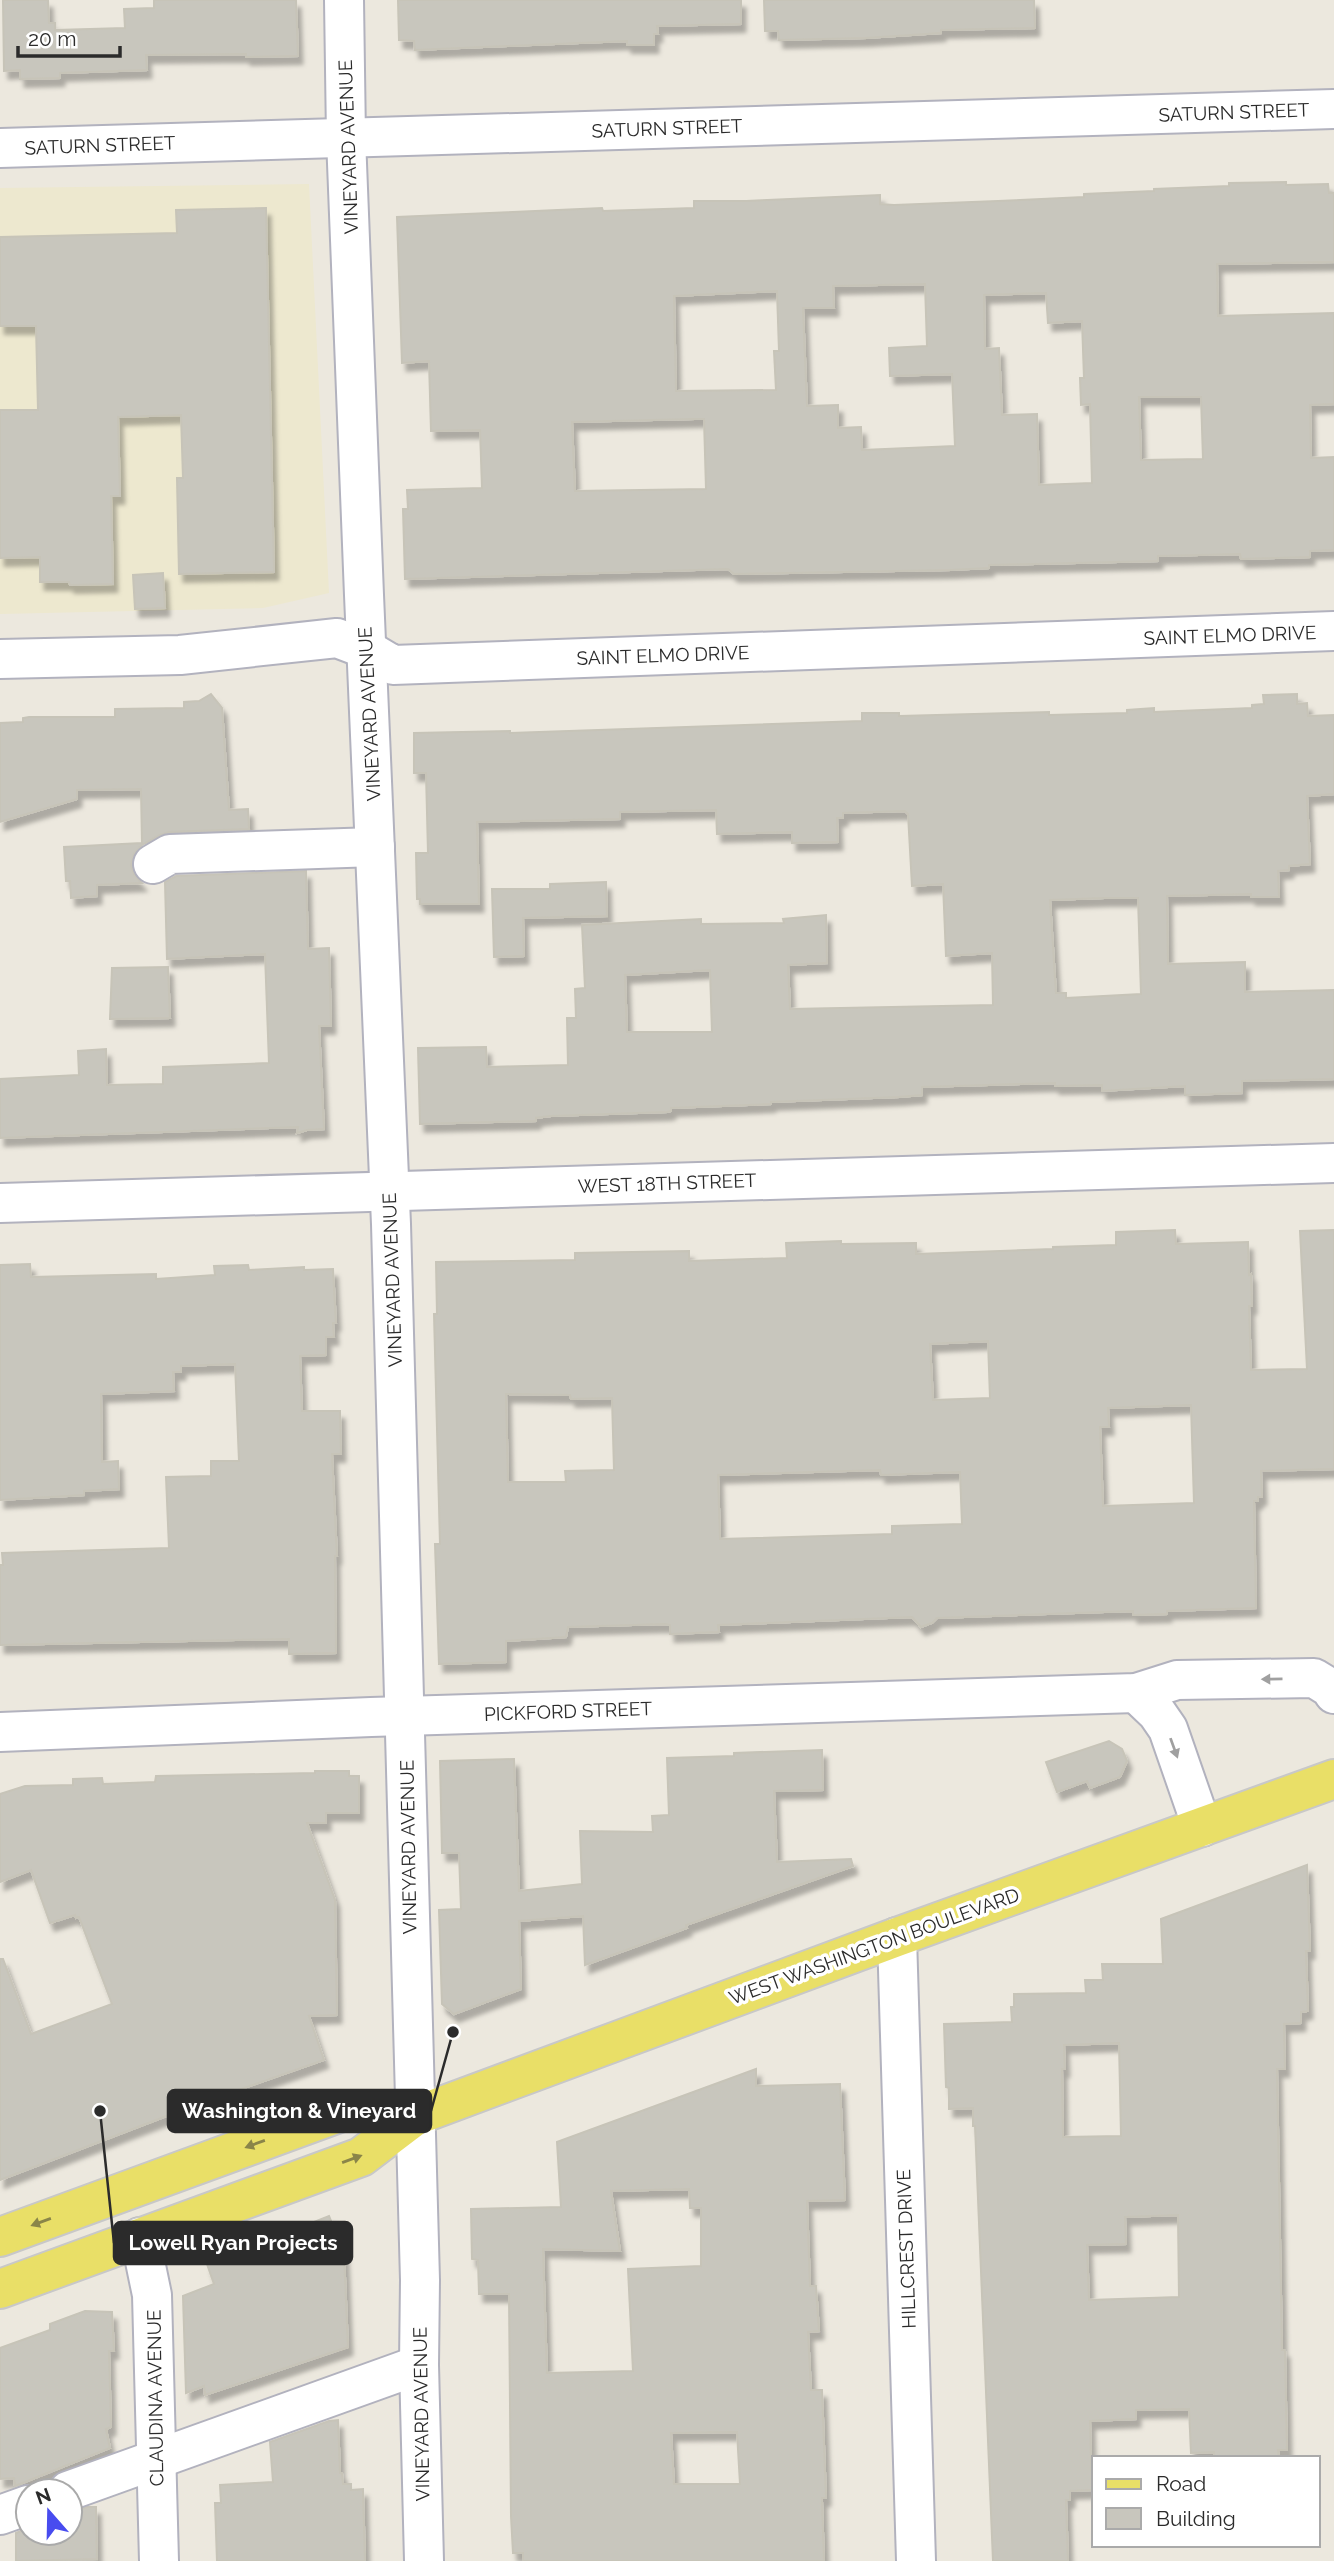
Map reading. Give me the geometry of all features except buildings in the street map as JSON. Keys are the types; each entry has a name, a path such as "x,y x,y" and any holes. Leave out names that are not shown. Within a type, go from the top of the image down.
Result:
{"main road":[{"name":"WEST WASHINGTON BOULEVARD","path":"0,2289 361,2157 415,2116 897,1937 1334,1779"},
{"name":"WEST WASHINGTON BOULEVARD","path":"0,2237 347,2110 415,2116"}],"street":[{"name":"VINEYARD AVENUE","path":"344,0 346,138 390,1192 420,2280 419,2365 424,2561"},
{"name":"SATURN STREET","path":"0,148 1334,109"},
{"name":"SAINT ELMO DRIVE","path":"0,659 180,655 337,638 366,649 393,665 1334,631"},
{"path":"153,864 170,854 375,847"},
{"name":"WEST 18TH STREET","path":"0,1203 1334,1163"},
{"name":"PICKFORD STREET","path":"0,1732 404,1716 1136,1693 1177,1680 1314,1678 1330,1688 1334,1694"},
{"path":"1136,1693 1157,1713 1168,1729 1202,1827"},
{"name":"HILLCREST DRIVE","path":"897,1937 916,2561"},
{"name":"CLAUDINA AVENUE","path":"140,2236 152,2295 159,2561"},
{"path":"84,2485 419,2365"}],"shaded area":[{"path":"309,184 329,593 263,608 0,614 0,188"}],"place":[{"name":"Washington & Vineyard","path":"453,2032"},
{"name":"Lowell Ryan Projects","path":"100,2111"}]}
